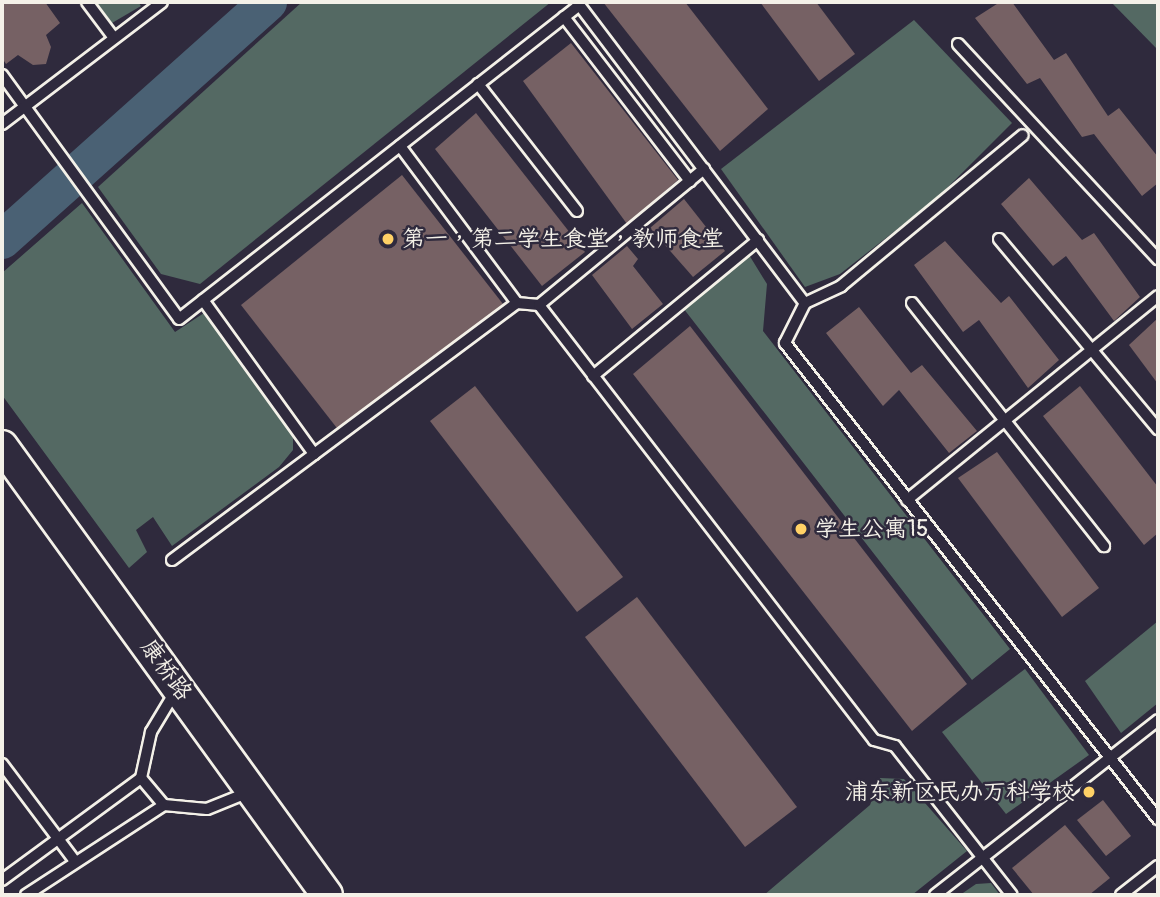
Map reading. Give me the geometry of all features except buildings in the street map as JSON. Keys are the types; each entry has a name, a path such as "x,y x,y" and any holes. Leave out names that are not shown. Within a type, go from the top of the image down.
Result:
{"main road":[{"name":"康桥路","path":"2,446 255,790 327,895"}],"lane":[{"path":"87,2 114,38"},
{"path":"2,124 162,2"},
{"path":"2,75 179,319 565,17 577,4 805,303"},
{"path":"565,17 690,181"},
{"path":"958,44 1158,259"},
{"path":"478,84 577,211"},
{"path":"1023,135 841,286 805,303 785,343 1158,819"},
{"path":"400,146 517,303"},
{"path":"172,560 517,303 539,305 705,169"},
{"path":"999,239 1094,348 1158,429"},
{"path":"593,376 758,240"},
{"path":"908,500 1158,296"},
{"path":"203,300 314,454"},
{"path":"912,303 1007,419 1104,546"},
{"path":"539,305 874,740 895,746 1012,895"},
{"path":"2,880 141,778 151,732 178,687"},
{"path":"935,895 1158,720"},
{"path":"2,764 74,860"},
{"path":"141,778 164,806"},
{"path":"26,895 74,860 164,806 207,809 255,790"},
{"path":"1121,895 1158,866"}],"green space":[{"path":"96,2 138,2 141,6 112,23"},
{"path":"302,2 551,2 200,284 161,274 98,187"},
{"path":"1111,2 1158,2 1158,50"},
{"path":"914,20 1012,123 937,198 840,274 805,287 721,169"},
{"path":"82,203 175,332 204,313 293,436 293,450 279,467 172,546 153,517 136,530 147,552 129,568 2,395 2,273"},
{"path":"746,250 767,284 763,331 1010,649 972,680 680,304"},
{"path":"1158,621 1158,703 1121,733 1085,681"},
{"path":"1025,669 1089,755 1006,814 942,732"},
{"path":"880,778 904,779 967,851 912,895 764,895 870,805"},
{"path":"991,883 1000,895 960,895 976,884"}],"waterway":[{"path":"2,240 268,2"}],"place":[{"name":"第一，第二学生食堂，教师食堂","path":"388,239"},
{"name":"学生公寓15","path":"801,529"},
{"name":"浦东新区民办万科学校","path":"1089,792"}]}
